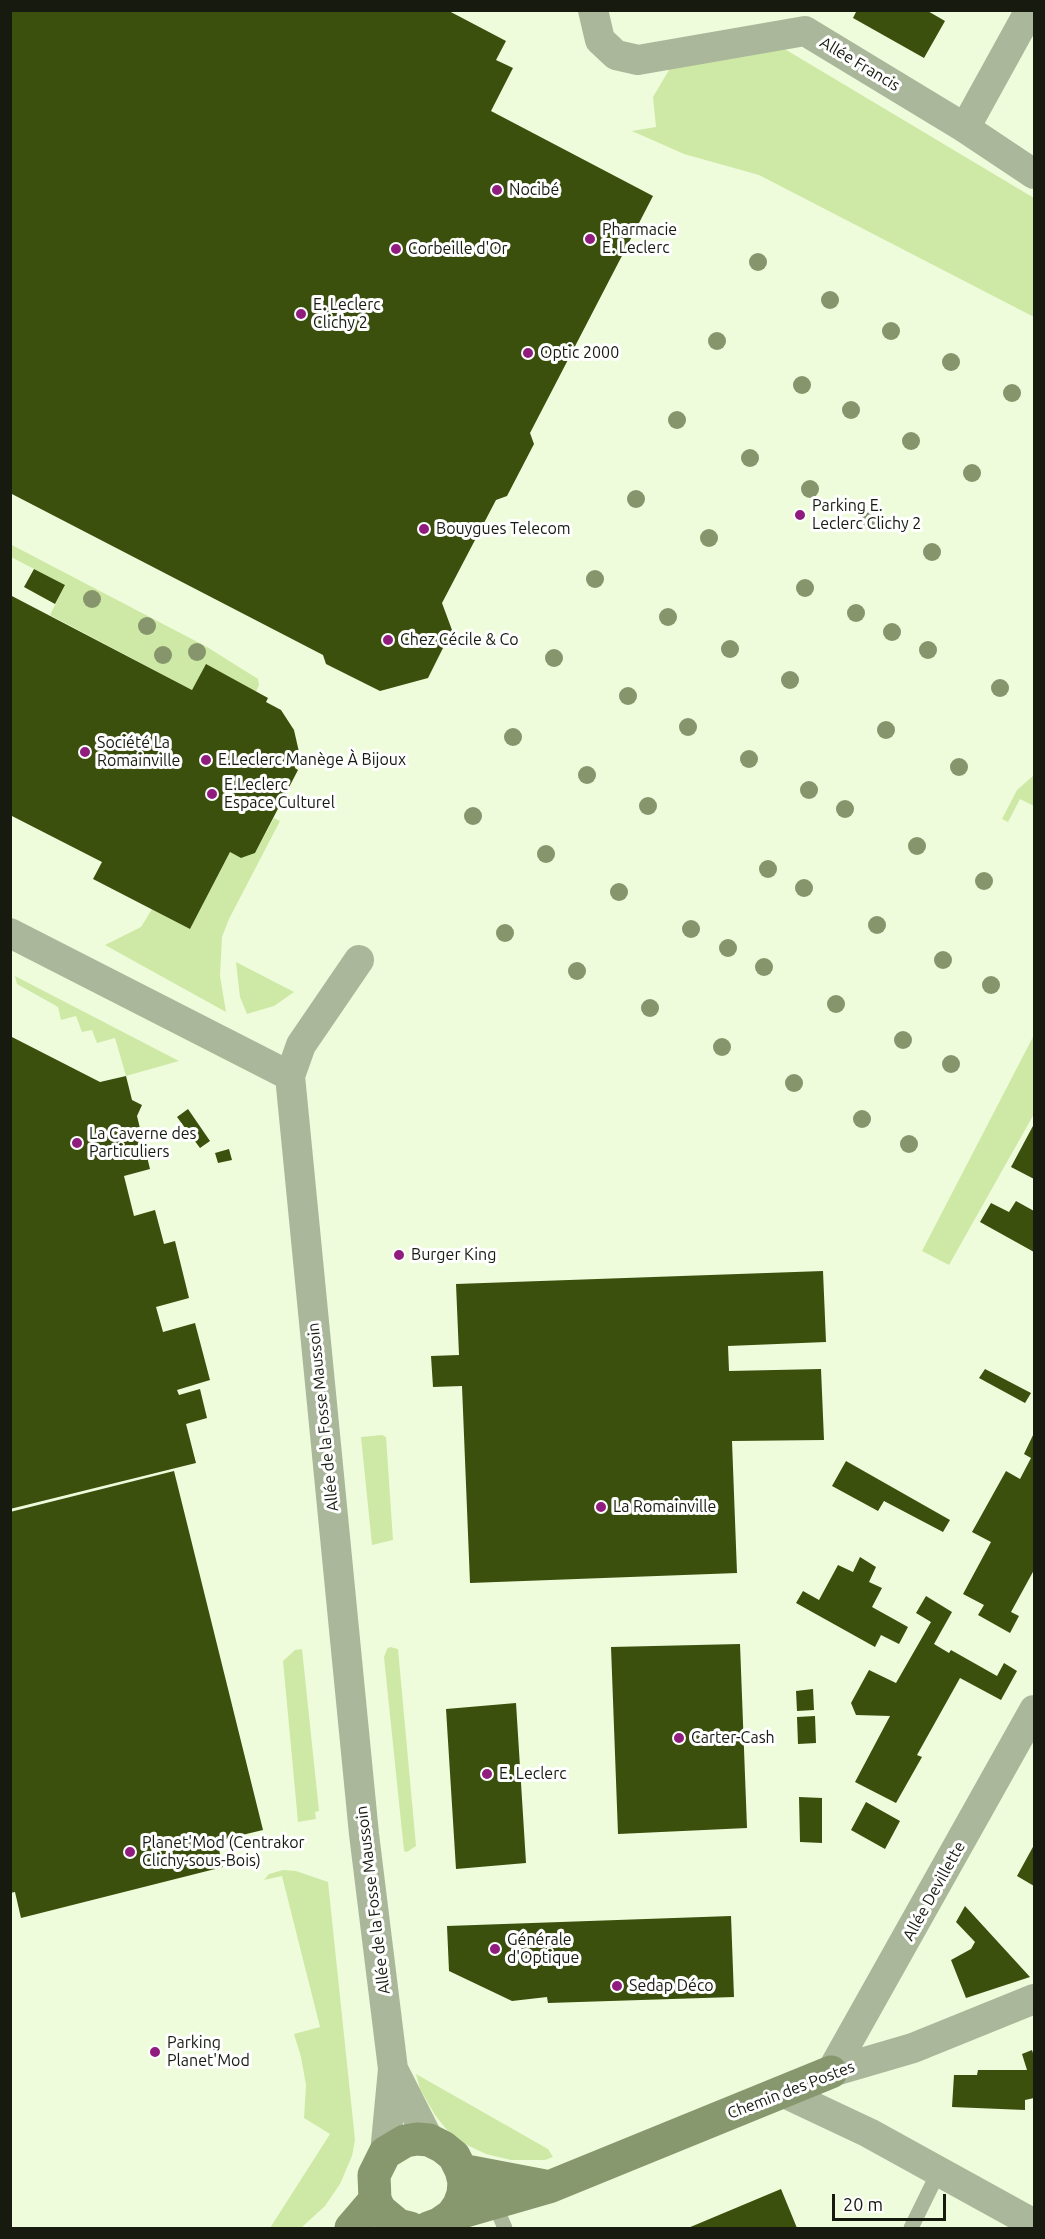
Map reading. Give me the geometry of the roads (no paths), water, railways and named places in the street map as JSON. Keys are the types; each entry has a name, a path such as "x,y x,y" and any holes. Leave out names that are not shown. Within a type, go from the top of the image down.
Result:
{"street":[{"name":"Allée Francis","path":"593,10 600,40 616,55 638,60 804,31 965,128 1035,174"},
{"path":"965,128 1030,10"},
{"path":"10,933 290,1076 301,1045 359,960"},
{"name":"Allée de la Fosse Maussoin","path":"290,1076 364,1834 393,2069 385,2153"},
{"name":"Allée Devillette","path":"831,2072 1035,1710"},
{"name":"Chemin des Postes","path":"440,2222 500,2216 549,2187 831,2072 913,2048 1035,1999"},
{"name":"Allée de la Fosse Maussoin","path":"393,2069 429,2140"},
{"path":"782,2092 869,2133 1035,2224"},
{"path":"409,2228 388,2219 375,2200 374,2175 385,2153 405,2141 429,2140 443,2147 454,2156 461,2170 463,2194 440,2222"},
{"path":"461,2170 549,2187"},
{"path":"351,2229 375,2200"}],"lane":[{"path":"910,2229 939,2171"}],"place":[{"name":"Nocibé","path":"497,190"},
{"name":"Pharmacie E. Leclerc","path":"590,239"},
{"name":"Corbeille d'Or","path":"396,249"},
{"name":"E. Leclerc Clichy 2","path":"301,314"},
{"name":"Optic 2000","path":"528,353"},
{"name":"Parking E. Leclerc Clichy 2","path":"800,515"},
{"name":"Bouygues Telecom","path":"424,529"},
{"name":"Chez Cécile & Co","path":"388,640"},
{"name":"Société La Romainville","path":"85,752"},
{"name":"E.Leclerc Manège À Bijoux","path":"206,760"},
{"name":"E.Leclerc Espace Culturel","path":"212,794"},
{"name":"La Caverne des Particuliers","path":"77,1143"},
{"name":"Burger King","path":"399,1255"},
{"name":"La Romainville","path":"601,1507"},
{"name":"Carter-Cash","path":"679,1738"},
{"name":"E. Leclerc","path":"487,1774"},
{"name":"Planet'Mod (Centrakor Clichy-sous-Bois)","path":"130,1852"},
{"name":"Générale d'Optique","path":"495,1949"},
{"name":"Sedap Déco","path":"617,1986"},
{"name":"Parking Planet'Mod","path":"155,2052"}]}
